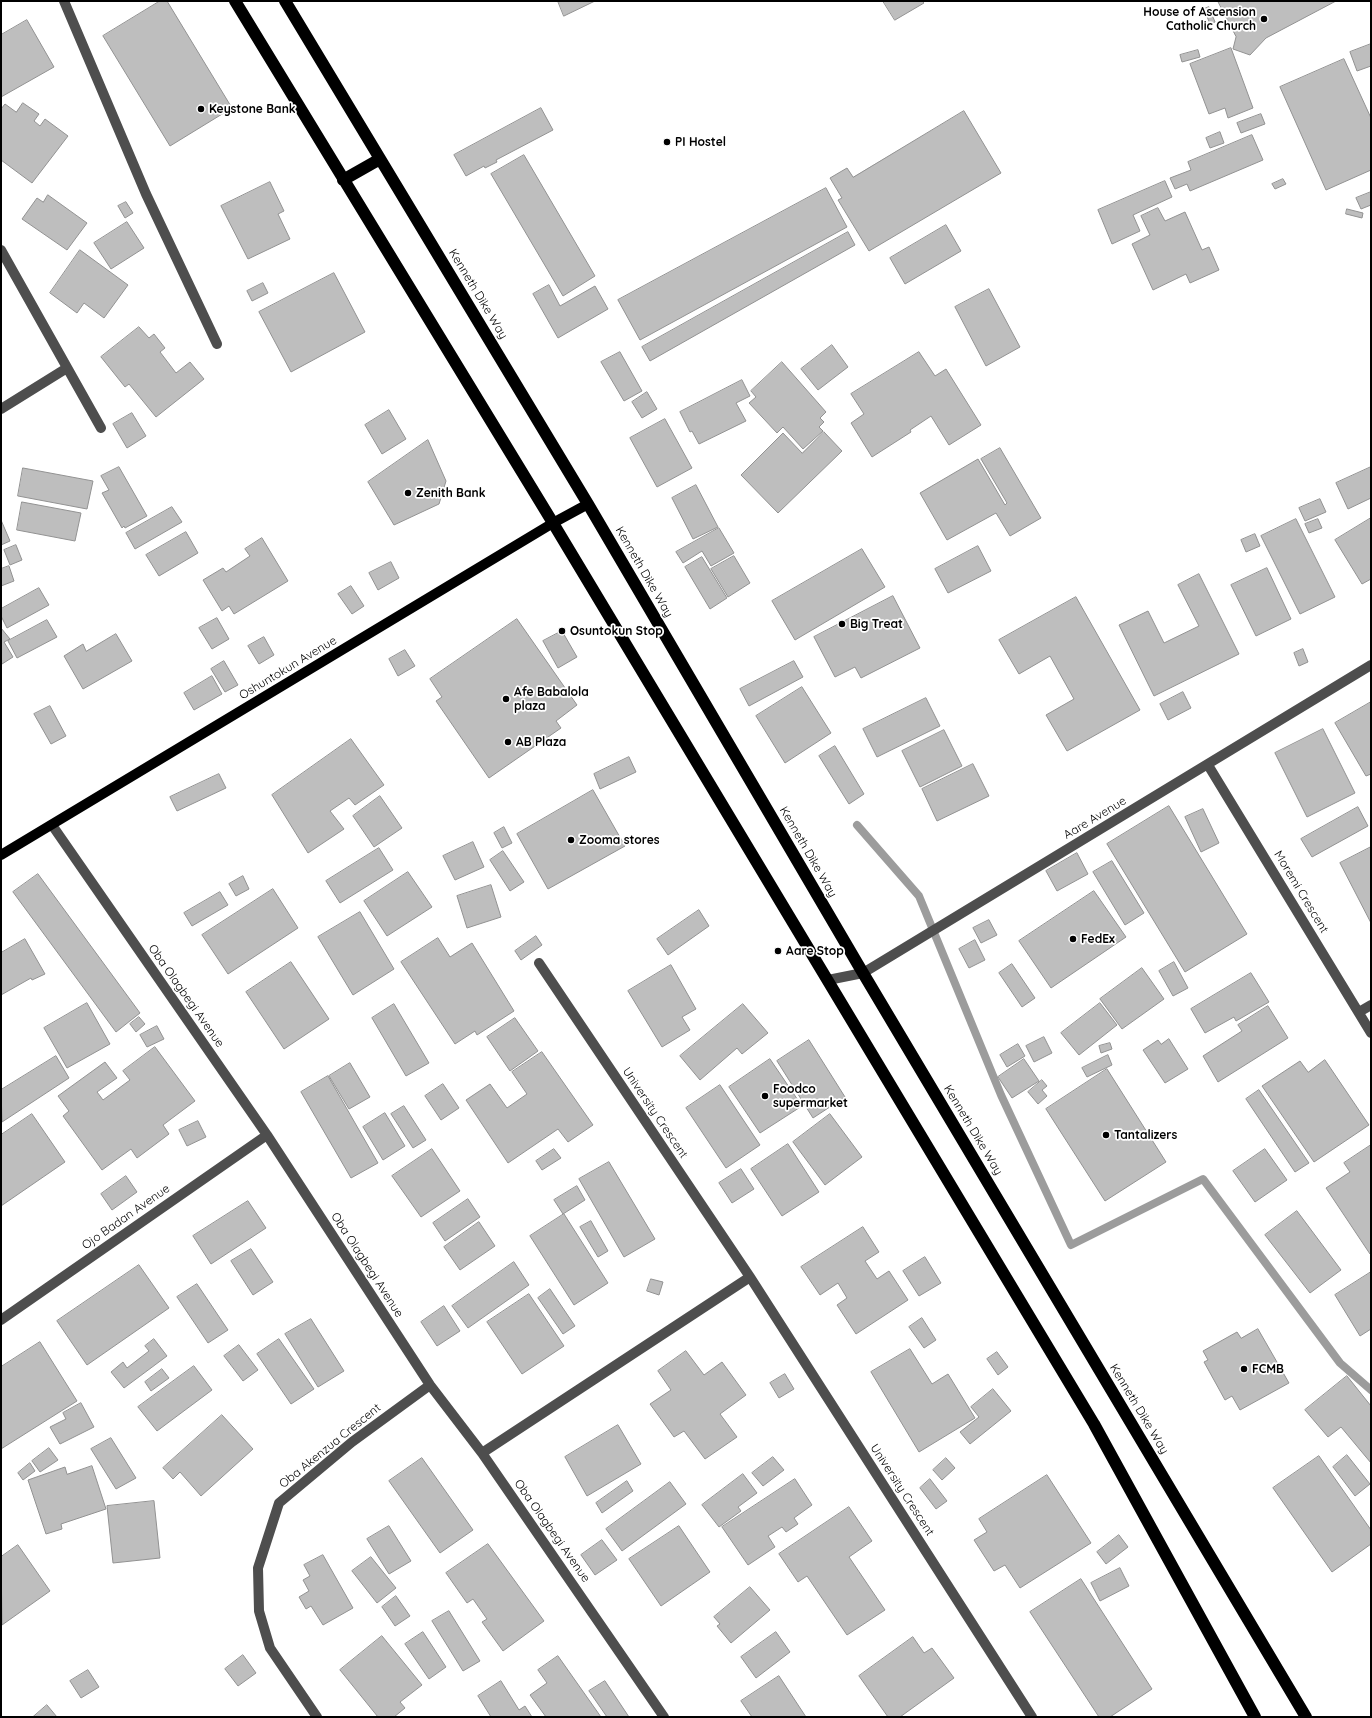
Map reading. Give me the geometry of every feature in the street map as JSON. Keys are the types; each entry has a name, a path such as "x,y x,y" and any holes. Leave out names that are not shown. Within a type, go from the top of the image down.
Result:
{"highway":[{"path":"235,1 553,523 1094,1424 1255,1717"},
{"name":"Kenneth Dike Way","path":"285,1 588,504 863,973 1306,1717"},
{"path":"343,180 380,159"}],"main road":[{"name":"Oshuntokun Avenue","path":"1,855 553,523 588,504"}],"street":[{"path":"64,1 146,194 217,344"},
{"path":"1,250 101,428"},
{"path":"1,409 67,368"},
{"name":"Aare Avenue","path":"828,980 863,973 1371,665"},
{"name":"Moremi Crescent","path":"1208,765 1371,1033"},
{"name":"Oba Olagbegi Avenue","path":"52,825 267,1135 430,1385 482,1453 664,1717"},
{"name":"University Crescent","path":"539,963 750,1277 1032,1717"},
{"path":"1359,1012 1371,1005"},
{"name":"Ojo Badan Avenue","path":"1,1320 267,1135"},
{"path":"482,1453 750,1277"},
{"name":"Oba Akenzua Crescent","path":"317,1717 270,1648 259,1611 258,1568 279,1503 352,1442 430,1385"}],"building":[{"path":"160,1 167,1 232,108 170,146 103,36"},
{"path":"558,1 595,1 564,16"},
{"path":"883,1 922,1 924,3 895,20"},
{"name":"House of Ascension Catholic Church","path":"1218,1 1336,1 1266,38 1250,55 1233,49 1236,37"},
{"path":"1209,7 1215,22 1210,24 1204,9"},
{"path":"27,20 54,67 1,97 1,35"},
{"path":"1371,44 1371,66 1357,71 1350,52"},
{"path":"1231,48 1253,108 1228,118 1225,108 1209,114 1190,64"},
{"path":"1198,50 1200,57 1182,62 1180,55"},
{"path":"1344,59 1371,118 1371,170 1326,190 1280,87"},
{"path":"23,103 39,114 34,121 40,126 45,119 68,136 32,183 1,160 1,109 5,104 16,112"},
{"path":"541,108 553,130 496,160 497,162 485,168 484,166 466,176 454,155"},
{"path":"964,111 1001,173 869,251 838,200 842,198 830,178 847,168 853,177"},
{"path":"1261,114 1265,124 1241,133 1237,123"},
{"path":"1220,132 1224,143 1210,148 1206,138"},
{"path":"1252,135 1263,160 1190,191 1187,184 1175,189 1170,178 1191,170 1188,162"},
{"path":"524,155 595,276 563,296 491,174"},
{"path":"1283,179 1286,184 1275,189 1272,184"},
{"path":"1165,181 1172,197 1133,215 1140,231 1112,244 1098,210"},
{"path":"270,182 284,211 278,214 290,239 248,259 221,206"},
{"path":"826,188 847,227 640,340 618,300"},
{"path":"1371,192 1371,205 1361,209 1356,198"},
{"path":"48,195 87,223 67,250 22,219 37,198 43,202"},
{"path":"126,202 133,213 125,218 118,206"},
{"path":"1158,208 1165,221 1185,212 1202,250 1209,247 1219,270 1190,283 1186,274 1153,290 1132,244 1150,235 1141,216"},
{"path":"1347,209 1363,213 1362,218 1346,214"},
{"path":"127,222 144,248 111,269 94,243"},
{"path":"946,225 961,251 905,284 890,258"},
{"path":"848,232 855,245 650,361 642,347"},
{"path":"80,250 128,285 104,318 84,303 77,313 50,293"},
{"path":"334,273 365,332 291,372 259,312"},
{"path":"263,283 268,293 252,301 247,291"},
{"path":"549,285 560,306 595,286 608,309 558,338 533,294"},
{"path":"989,289 1020,347 986,366 955,307"},
{"path":"139,327 149,338 154,334 165,348 160,352 176,373 190,362 204,379 156,417 129,384 125,387 101,357"},
{"path":"832,345 848,367 818,390 801,369"},
{"path":"620,352 642,391 624,401 601,362"},
{"path":"919,352 935,376 946,369 981,425 949,445 931,416 910,430 911,432 872,457 851,423 864,414 851,394"},
{"path":"782,362 826,412 820,418 824,422 819,427 823,431 803,449 783,427 777,433 749,403 756,397 751,391"},
{"path":"742,380 750,396 736,403 746,421 699,444 692,431 690,432 680,412"},
{"path":"647,392 657,409 642,418 632,402"},
{"path":"389,410 406,439 382,454 365,425"},
{"path":"132,413 146,436 127,448 113,424"},
{"path":"665,419 692,468 657,487 630,438"},
{"path":"824,432 842,451 778,513 741,475 783,433 802,453"},
{"name":"Zenith Bank","path":"428,440 446,481 439,504 394,525 368,482"},
{"path":"1000,448 1041,518 1010,536 996,513 947,540 920,493 978,459 1005,505 1007,503 981,459"},
{"path":"119,467 147,516 125,528 124,526 122,528 102,493 109,490 101,476"},
{"path":"1371,467 1371,498 1348,509 1336,483"},
{"path":"23,468 93,481 87,509 18,496"},
{"path":"696,485 718,527 693,539 672,498"},
{"path":"1320,499 1326,512 1305,521 1299,508"},
{"path":"22,502 81,513 75,541 17,530"},
{"path":"172,507 182,522 135,549 126,533"},
{"path":"1371,518 1371,579 1362,584 1335,540"},
{"path":"1296,519 1335,597 1300,614 1261,536"},
{"path":"1318,519 1322,528 1309,533 1305,524"},
{"path":"1,520 10,541 1,545"},
{"path":"719,528 734,553 711,566 702,551 683,563 676,552"},
{"path":"186,532 198,553 159,576 146,555"},
{"path":"1255,534 1260,546 1246,552 1241,540"},
{"path":"262,538 288,581 234,614 229,606 222,611 203,580 223,568 226,572 250,556 245,549"},
{"path":"16,545 22,560 10,565 4,550"},
{"path":"978,546 991,571 948,593 935,569"},
{"path":"862,549 885,587 795,640 772,601"},
{"path":"734,556 750,583 728,597 711,569"},
{"path":"702,557 727,598 710,609 685,567"},
{"path":"391,562 399,578 378,590 369,573"},
{"path":"9,566 14,581 1,586 1,569"},
{"path":"1267,568 1291,619 1256,636 1231,585"},
{"path":"1199,574 1239,654 1154,696 1119,625 1148,611 1164,643 1199,626 1178,585"},
{"path":"351,586 364,606 352,614 338,594"},
{"path":"39,588 49,605 7,628 1,616 1,609"},
{"path":"893,596 920,648 861,678 855,667 835,677 814,637"},
{"path":"1076,597 1140,710 1067,751 1046,715 1074,699 1050,656 1019,674 999,640"},
{"path":"217,618 229,639 212,649 199,628"},
{"name":"Afe Babalola plaza","path":"517,619 577,705 556,721 561,728 489,778 436,701 442,697 430,679"},
{"path":"47,620 57,637 17,658 8,641"},
{"path":"1,628 10,639 4,642 13,657 2,664"},
{"path":"562,631 577,657 558,668 543,641"},
{"path":"116,634 132,661 83,689 64,656 83,644 86,651"},
{"path":"264,637 274,655 259,664 248,646"},
{"path":"1303,649 1308,662 1299,666 1294,653"},
{"path":"405,650 415,666 398,676 389,659"},
{"path":"224,661 238,685 225,692 211,669"},
{"path":"794,661 803,677 749,706 740,689"},
{"path":"212,676 222,694 194,710 184,693"},
{"path":"802,687 831,733 785,763 756,716"},
{"path":"1183,692 1191,708 1168,720 1160,704"},
{"path":"926,698 940,726 877,757 863,729"},
{"path":"1371,702 1371,774 1366,776 1335,723"},
{"path":"50,706 66,736 51,744 34,714"},
{"path":"1323,729 1355,793 1307,817 1275,753"},
{"path":"944,730 962,766 920,787 902,751"},
{"path":"351,739 384,785 355,805 349,798 330,811 344,829 308,853 272,795"},
{"path":"835,746 864,794 849,804 819,756"},
{"path":"629,757 636,772 600,789 594,774"},
{"path":"973,764 989,796 937,821 922,789"},
{"path":"219,774 226,788 177,811 170,797"},
{"name":"Zooma stores","path":"593,790 625,846 548,889 517,834"},
{"path":"380,796 402,828 374,847 353,816"},
{"path":"1169,806 1247,934 1185,972 1107,844"},
{"path":"1358,807 1368,826 1312,857 1301,839"},
{"path":"1203,809 1219,843 1201,852 1185,817"},
{"path":"504,827 512,843 502,848 494,833"},
{"path":"473,842 484,867 455,880 443,856"},
{"path":"1371,847 1371,923 1340,863"},
{"path":"379,848 393,870 340,903 326,881"},
{"path":"503,851 524,882 510,891 490,860"},
{"path":"1077,853 1088,874 1057,891 1046,871"},
{"path":"1112,861 1144,913 1125,925 1093,872"},
{"path":"408,872 432,907 387,936 364,901"},
{"path":"38,874 140,1013 116,1032 13,892"},
{"path":"243,876 249,889 236,896 229,884"},
{"path":"491,885 501,917 467,928 457,896"},
{"path":"273,889 298,928 228,974 202,935"},
{"name":"FedEx","path":"1094,891 1126,937 1051,988 1019,941"},
{"path":"220,892 228,905 192,926 184,913"},
{"path":"699,910 709,926 668,955 657,939"},
{"path":"360,912 394,969 353,995 318,937"},
{"path":"989,920 997,935 981,943 973,928"},
{"path":"536,936 542,945 521,960 515,951"},
{"path":"438,938 450,957 472,943 514,1011 477,1035 475,1031 455,1044 401,962"},
{"path":"25,939 45,974 32,980 31,978 1,995 1,953"},
{"path":"975,940 985,960 969,968 959,949"},
{"path":"291,962 329,1019 284,1049 246,992"},
{"path":"1174,962 1188,988 1173,996 1159,971"},
{"path":"1012,964 1035,998 1022,1007 999,973"},
{"path":"671,965 696,1009 682,1017 690,1030 662,1047 628,991"},
{"path":"1142,968 1164,999 1122,1029 1100,999"},
{"path":"1251,973 1269,1002 1236,1021 1234,1017 1205,1033 1191,1009"},
{"path":"87,1003 110,1044 67,1068 44,1028"},
{"path":"1100,1003 1117,1025 1079,1055 1061,1033"},
{"path":"394,1004 429,1063 406,1076 372,1018"},
{"path":"743,1004 768,1033 742,1054 737,1048 700,1080 680,1056"},
{"path":"1268,1006 1288,1038 1218,1082 1203,1056 1242,1031 1238,1025"},
{"path":"139,1017 145,1024 136,1032 130,1024"},
{"path":"515,1018 538,1051 510,1071 487,1037"},
{"path":"157,1026 164,1039 147,1047 140,1035"},
{"path":"1044,1037 1052,1053 1034,1062 1026,1046"},
{"path":"1169,1039 1188,1069 1165,1083 1143,1050 1158,1040 1161,1044"},
{"path":"809,1040 845,1097 813,1118 777,1061"},
{"path":"1110,1043 1112,1049 1101,1053 1099,1046"},
{"path":"1018,1044 1025,1056 1007,1067 1000,1055"},
{"path":"155,1047 195,1101 163,1125 169,1134 137,1158 131,1149 102,1170 63,1116 69,1111 58,1096 105,1062 117,1078 97,1092 103,1100 130,1080 123,1071"},
{"path":"542,1052 593,1125 568,1142 558,1129 508,1163 466,1100 490,1084 507,1108 527,1094 512,1072"},
{"path":"1108,1055 1112,1065 1087,1077 1082,1068"},
{"path":"56,1056 69,1078 2,1122 1,1090"},
{"name":"Foodco supermarket","path":"770,1059 802,1106 760,1133 729,1087"},
{"path":"1024,1059 1039,1081 1012,1098 998,1077"},
{"path":"1325,1060 1369,1125 1314,1162 1262,1086 1300,1061 1308,1072"},
{"path":"350,1063 370,1097 349,1109 329,1076"},
{"name":"Tantalizers","path":"1107,1069 1166,1162 1105,1201 1046,1109"},
{"path":"328,1076 378,1163 351,1178 301,1092"},
{"path":"1042,1080 1047,1086 1042,1090 1047,1096 1038,1104 1028,1092"},
{"path":"443,1084 459,1108 441,1120 425,1096"},
{"path":"720,1085 760,1145 726,1168 686,1108"},
{"path":"1259,1090 1309,1163 1295,1172 1246,1099"},
{"path":"404,1106 426,1140 413,1148 391,1114"},
{"path":"385,1113 405,1146 383,1160 363,1127"},
{"path":"32,1114 65,1162 1,1206 1,1135"},
{"path":"830,1114 862,1157 825,1185 793,1142"},
{"path":"198,1121 206,1137 187,1146 179,1130"},
{"path":"788,1144 819,1192 782,1216 751,1169"},
{"path":"1371,1145 1370,1254 1326,1188 1350,1172 1344,1163"},
{"path":"432,1149 460,1191 421,1217 392,1176"},
{"path":"554,1149 561,1158 542,1170 536,1161"},
{"path":"1265,1149 1287,1180 1255,1202 1233,1171"},
{"path":"609,1162 655,1239 624,1257 579,1179"},
{"path":"741,1169 754,1189 732,1203 719,1183"},
{"path":"126,1176 137,1192 112,1210 101,1194"},
{"path":"577,1186 585,1200 563,1214 554,1200"},
{"path":"468,1199 480,1217 445,1241 433,1223"},
{"path":"248,1201 266,1228 211,1264 193,1236"},
{"path":"1297,1211 1341,1270 1310,1293 1265,1235"},
{"path":"564,1214 608,1283 574,1305 530,1236"},
{"path":"591,1221 608,1251 598,1257 580,1227"},
{"path":"479,1222 495,1246 460,1270 444,1247"},
{"path":"863,1227 879,1252 865,1261 877,1279 889,1271 908,1300 856,1334 837,1305 847,1298 838,1283 820,1295 801,1267"},
{"path":"251,1249 273,1282 253,1295 231,1261"},
{"path":"925,1257 941,1283 919,1296 903,1271"},
{"path":"514,1262 529,1285 468,1328 452,1306"},
{"path":"139,1265 169,1308 87,1365 57,1321"},
{"path":"1371,1272 1371,1329 1360,1336 1335,1295"},
{"path":"651,1279 663,1282 659,1295 647,1291"},
{"path":"197,1284 228,1330 208,1343 177,1297"},
{"path":"550,1289 575,1326 563,1334 538,1298"},
{"path":"529,1294 564,1346 522,1374 487,1322"},
{"path":"444,1306 460,1331 437,1346 421,1322"},
{"path":"922,1318 936,1340 924,1348 909,1327"},
{"path":"311,1319 344,1371 318,1387 285,1334"},
{"name":"FCMB","path":"1258,1329 1289,1383 1240,1410 1232,1396 1225,1400 1204,1362 1208,1360 1203,1351 1237,1332 1241,1338"},
{"path":"154,1339 167,1356 124,1388 111,1372 123,1362 127,1368 149,1351 145,1346"},
{"path":"279,1339 314,1389 291,1404 257,1354"},
{"path":"40,1342 77,1401 1,1449 1,1367"},
{"path":"239,1345 258,1370 243,1381 224,1356"},
{"path":"910,1349 932,1384 948,1374 975,1418 919,1452 871,1372"},
{"path":"686,1351 704,1375 722,1362 746,1395 720,1414 737,1437 705,1459 684,1431 674,1437 650,1404 671,1390 658,1371"},
{"path":"997,1352 1008,1367 998,1375 987,1359"},
{"path":"194,1366 212,1390 157,1431 138,1407"},
{"path":"162,1369 169,1378 151,1391 145,1382"},
{"path":"785,1374 794,1389 779,1398 770,1383"},
{"path":"1347,1376 1371,1406 1371,1463 1341,1427 1328,1437 1305,1410"},
{"path":"993,1389 1011,1411 970,1444 960,1432 979,1417 971,1407"},
{"path":"81,1403 94,1427 60,1444 50,1427 66,1419 63,1413"},
{"path":"222,1415 253,1449 201,1496 180,1472 173,1479 163,1468"},
{"path":"618,1425 641,1464 587,1496 565,1457"},
{"path":"111,1438 136,1478 116,1489 91,1449"},
{"path":"49,1448 58,1460 40,1472 32,1461"},
{"path":"1347,1455 1370,1484 1355,1496 1333,1467"},
{"path":"1319,1456 1371,1530 1371,1544 1332,1572 1273,1488"},
{"path":"773,1457 784,1470 763,1486 752,1473"},
{"path":"422,1458 473,1530 440,1553 389,1481"},
{"path":"946,1458 955,1468 942,1480 933,1470"},
{"path":"30,1463 35,1471 23,1480 18,1473"},
{"path":"92,1466 106,1509 61,1524 62,1529 46,1534 28,1480 65,1467 67,1474"},
{"path":"743,1474 757,1493 738,1507 741,1511 719,1527 702,1505"},
{"path":"1047,1475 1091,1543 1020,1588 1005,1565 994,1571 974,1540 987,1532 979,1519"},
{"path":"795,1479 812,1505 794,1518 798,1524 786,1532 782,1527 768,1536 775,1547 748,1565 722,1527"},
{"path":"930,1479 947,1501 936,1509 920,1488"},
{"path":"627,1481 633,1491 602,1513 596,1503"},
{"path":"670,1482 686,1504 622,1551 606,1529"},
{"path":"154,1501 160,1558 113,1563 107,1506"},
{"path":"849,1507 872,1541 849,1557 885,1610 847,1635 807,1576 798,1582 779,1554"},
{"path":"389,1526 411,1561 389,1574 367,1539"},
{"path":"679,1526 710,1572 661,1606 629,1559"},
{"path":"1119,1535 1128,1547 1106,1564 1097,1552"},
{"path":"602,1540 617,1560 595,1575 581,1555"},
{"path":"488,1544 544,1621 503,1651 482,1622 487,1619 473,1599 467,1603 446,1573"},
{"path":"18,1545 50,1591 2,1625 1,1557"},
{"path":"323,1555 353,1608 323,1625 311,1606 306,1609 299,1597 309,1591 303,1580 310,1576 304,1565"},
{"path":"371,1557 396,1588 377,1603 352,1571"},
{"path":"1120,1568 1129,1586 1100,1601 1091,1583"},
{"path":"1081,1579 1152,1689 1110,1717 1099,1717 1030,1612"},
{"path":"750,1587 770,1610 731,1643 717,1626 720,1624 714,1617"},
{"path":"396,1596 410,1616 395,1626 382,1607"},
{"path":"449,1611 480,1661 463,1671 432,1621"},
{"path":"423,1632 446,1667 429,1679 405,1644"},
{"path":"776,1632 790,1652 756,1678 741,1657"},
{"path":"382,1636 422,1685 400,1702 405,1708 394,1717 378,1717 340,1670"},
{"path":"913,1637 924,1653 932,1648 954,1678 900,1717 888,1717 859,1676"},
{"path":"243,1655 256,1673 238,1686 225,1669"},
{"path":"558,1656 601,1717 546,1717 530,1695 547,1683 538,1670"},
{"path":"88,1670 99,1687 81,1698 70,1681"},
{"path":"779,1676 806,1717 752,1717 741,1701"},
{"path":"501,1681 519,1710 525,1706 532,1717 491,1717 478,1696"},
{"path":"605,1681 629,1717 607,1717 589,1691"},
{"path":"47,1705 57,1717 33,1717"}],"waterway":[{"path":"857,825 919,896 1001,1095 1071,1245 1203,1179 1340,1363 1371,1390"}],"place":[{"name":"House of Ascension Catholic Church","path":"1264,19"},
{"name":"Keystone Bank","path":"201,109"},
{"name":"PI Hostel","path":"667,142"},
{"name":"Zenith Bank","path":"408,493"},
{"name":"Big Treat","path":"842,624"},
{"name":"Osuntokun Stop","path":"562,631"},
{"name":"Afe Babalola plaza","path":"506,699"},
{"name":"AB Plaza","path":"508,742"},
{"name":"Zooma stores","path":"571,840"},
{"name":"FedEx","path":"1073,939"},
{"name":"Aare Stop","path":"778,951"},
{"name":"Foodco supermarket","path":"765,1096"},
{"name":"Tantalizers","path":"1106,1135"},
{"name":"FCMB","path":"1244,1369"}]}
